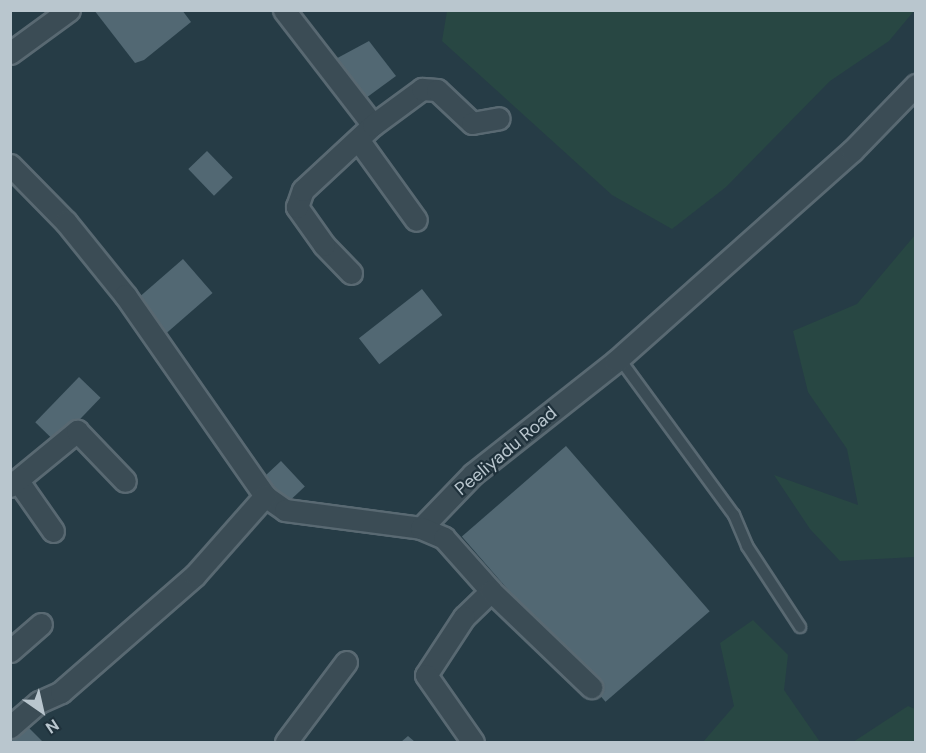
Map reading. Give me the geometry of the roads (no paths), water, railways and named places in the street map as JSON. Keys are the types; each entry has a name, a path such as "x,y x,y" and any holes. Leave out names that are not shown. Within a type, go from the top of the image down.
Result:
{"street":[{"path":"10,53 69,10"},
{"path":"284,10 373,125"},
{"name":"Peeliyadu Road","path":"421,528 473,474 619,358 852,151 915,85"},
{"path":"351,273 324,245 297,207 303,190 359,141 373,125 422,89 431,88 472,123 499,118"},
{"path":"359,141 416,220"},
{"path":"10,165 66,222 125,295 265,496 285,510 421,528 444,538 490,591 591,687"},
{"path":"53,531 14,484 77,431 125,481"},
{"path":"10,727 39,702 61,692 195,575 265,496"},
{"path":"473,742 426,675 464,617 490,591"},
{"path":"10,651 41,624"},
{"path":"286,742 346,662"}],"lane":[{"path":"619,358 734,516 747,546 800,627"}]}
